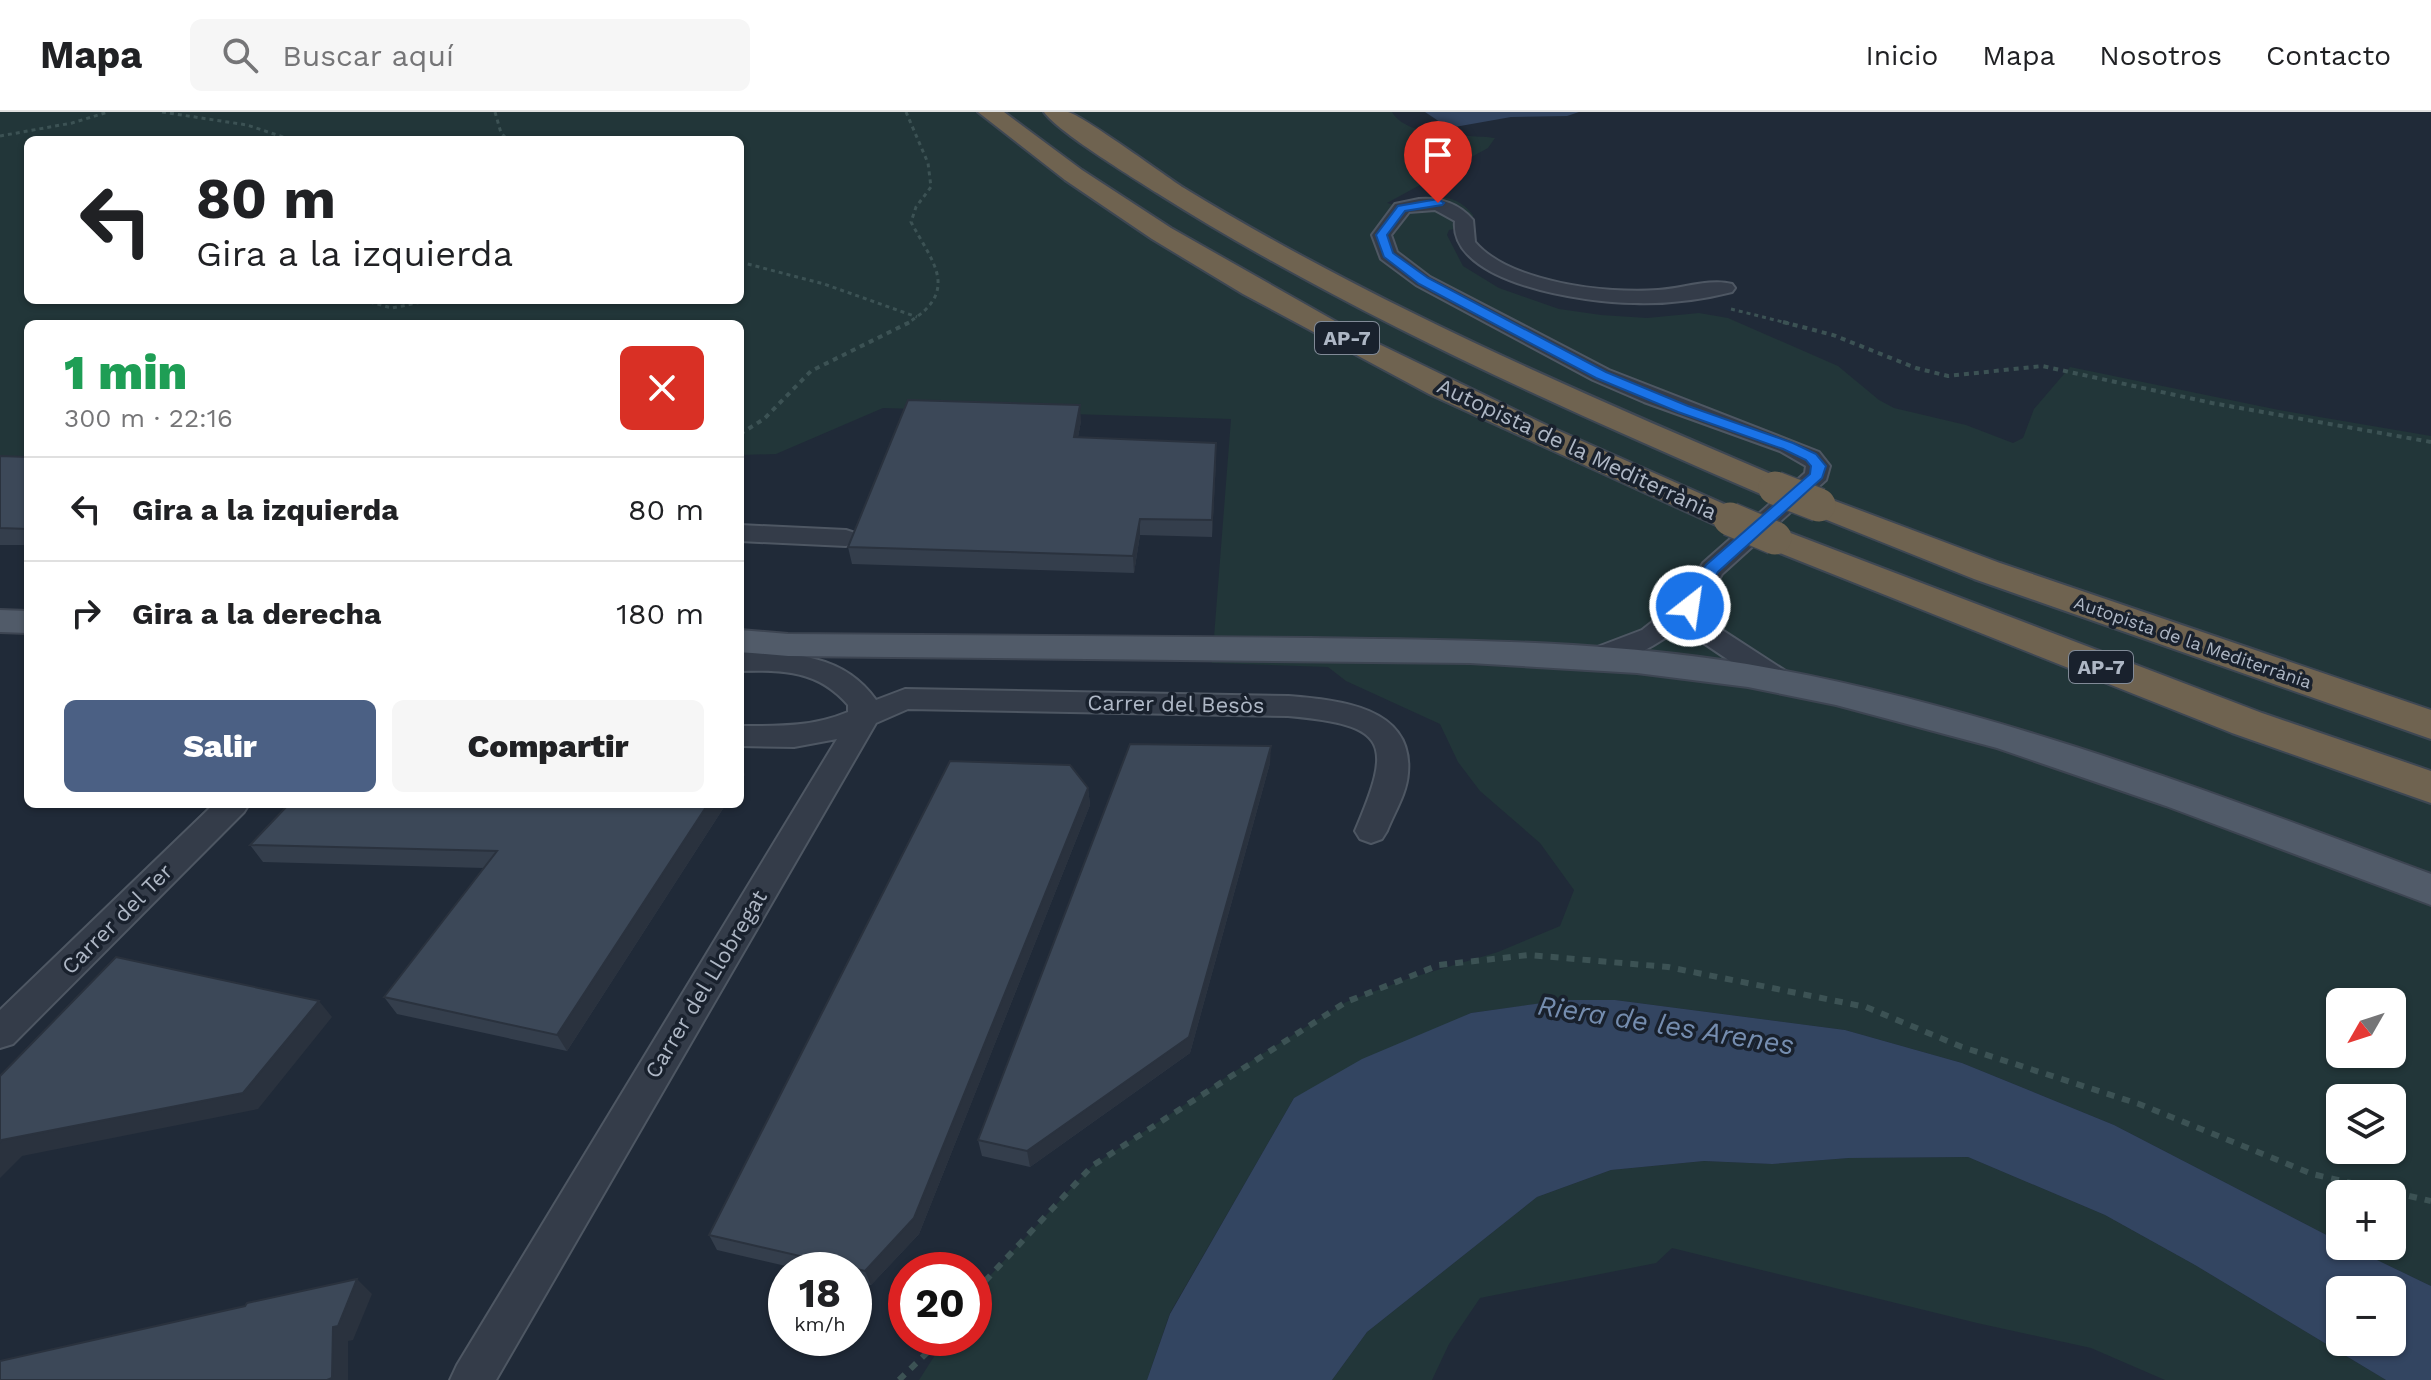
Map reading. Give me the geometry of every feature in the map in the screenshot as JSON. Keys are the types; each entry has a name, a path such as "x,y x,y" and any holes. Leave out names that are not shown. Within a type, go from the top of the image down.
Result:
{"highway":[{"name":"Autopista de la Mediterrània","path":"989,112 1106,197 1216,266 1440,387 1775,538 2247,723 2431,787"},
{"name":"Autopista de la Mediterrània","path":"1055,112 1202,210 1352,293 1477,356 1775,488 1987,571 2431,725"}],"main road":[{"path":"0,621 24,622"},
{"path":"744,641 788,645 1393,650 1602,656 1780,681 1994,733 2166,791 2431,890"},
{"path":"744,650 788,645"}],"street":[{"path":"1602,656 1652,636 1690,606 1712,569 1817,475 1818,466 1811,457 1788,446 1683,409 1601,375 1437,288 1388,255 1381,235 1402,208 1438,203 1452,208 1464,220 1463,237 1471,251 1529,281 1621,297 1723,298"},
{"path":"744,533 846,538"},
{"path":"1690,606 1712,636 1780,681"},
{"path":"744,662 794,661 824,668 850,687 863,703 861,718"},
{"name":"Carrer del Besòs","path":"744,736 794,737 834,729 905,699 1288,706 1342,711 1371,721 1391,745 1393,772 1371,831"},
{"name":"Carrer del Llobregat","path":"472,1380 861,718"},
{"name":"Carrer del Ter","path":"0,1033 229,808"}],"path":[{"path":"0,136 72,123 108,112"},
{"path":"162,112 247,125 278,136"},
{"path":"495,112 504,136"},
{"path":"744,431 777,409 795,384 827,361 918,318 933,299 938,271 932,253 918,237 911,222 916,207 931,187 928,163 906,112"},
{"path":"265,132 268,136"},
{"path":"744,263 824,284 918,318"},
{"path":"1723,298 1833,335 1916,368 1948,376 2026,365 2042,366 2212,403 2431,442"},
{"path":"377,304 392,308 412,304"},
{"path":"992,1274 1092,1166 1346,1002 1439,965 1529,955 1668,967 1866,1007 1962,1047 2139,1104 2312,1174 2431,1201"},
{"path":"899,1380 924,1356"}],"green space":[{"path":"0,112 1392,112 1400,121 1424,131 1495,138 1488,148 1387,203 1398,205 1440,198 1462,204 1473,215 1473,226 1449,230 1447,235 1463,266 1499,288 1559,309 1647,318 1699,313 1728,318 1838,366 1879,400 1894,408 1966,425 2013,443 2023,438 2034,409 2070,367 2279,410 2431,436 2431,1286 2377,1260 2406,1260 2406,1180 2326,1180 2326,1235 2114,1125 1962,1063 1845,1030 1615,1000 1565,1000 1471,1013 1294,1098 1170,1313 1147,1380 919,1380 934,1356 992,1356 992,1274 1092,1166 1346,1002 1407,979 1498,952 1560,926 1574,890 1540,843 1480,791 1458,762 1440,724 1346,681 1328,667 1212,663 1231,419 883,408 776,454 744,455 744,320 24,320 24,463 0,463"},
{"path":"1968,1157 2105,1215 2326,1344 2326,1356 2346,1356 2386,1380 2165,1380 2091,1348 1672,1248 1656,1263 1480,1298 1449,1344 1432,1380 1332,1380 1367,1332 1537,1197 1611,1170 1704,1161 1772,1164 1849,1158"}],"water":[{"path":"1425,112 1579,112 1567,116 1511,117 1449,128"},
{"name":"Riera de les Arenes","path":"1564,1000 1615,1000 1845,1030 1962,1063 2114,1125 2326,1235 2326,1260 2377,1260 2431,1286 2431,1380 2386,1380 2346,1356 2406,1356 2406,1276 2326,1276 2326,1344 2105,1215 1968,1157 1849,1158 1772,1164 1704,1161 1611,1170 1537,1197 1367,1332 1332,1380 1147,1380 1170,1314 1294,1098 1362,1059 1471,1013"}],"building":[{"path":"908,400 1080,405 1074,437 1216,443 1212,520 1140,519 1133,556 848,547"},
{"path":"0,456 24,457 24,529 0,528"},
{"path":"1130,744 1271,746 1189,1037 1027,1151 978,1140"},
{"path":"950,761 1070,765 1088,788 914,1218 872,1263 872,1252 783,1252 709,1235"},
{"path":"285,808 705,808 557,1035 384,997 497,851 250,845"},
{"path":"116,957 319,1001 243,1093 0,1142 0,1076"},
{"path":"357,1279 338,1326 333,1327 332,1378 327,1380 0,1380 0,1361"}],"route":[{"path":"1438,203 1402,208 1381,235 1388,255 1423,281 1601,375 1683,409 1788,446 1811,457 1818,466 1817,475 1712,569 1690,606"}]}
